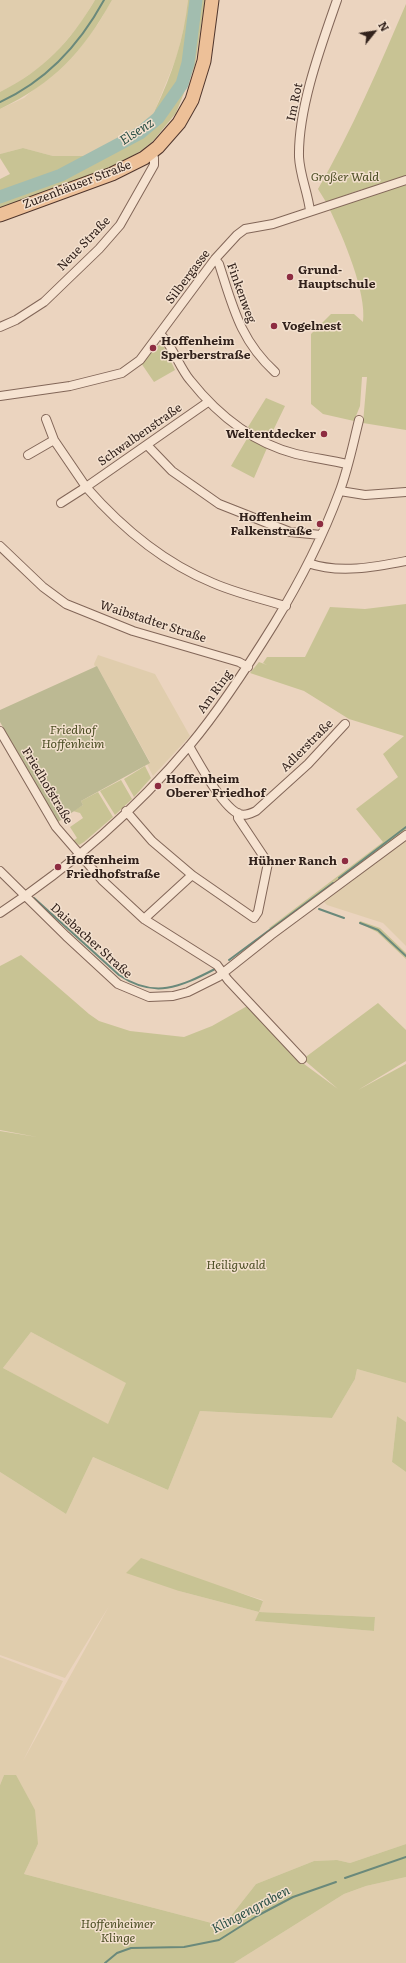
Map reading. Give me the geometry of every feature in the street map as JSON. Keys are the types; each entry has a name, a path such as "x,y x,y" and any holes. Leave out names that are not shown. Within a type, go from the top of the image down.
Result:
{"main road":[{"name":"Zuzenhäuser Straße","path":"0,215 112,174 152,152 172,132 192,100 204,61 212,0"}],"street":[{"name":"Im Rot","path":"310,211 308,196 302,177 300,139 308,96 323,40 338,0"},
{"name":"Neue Straße","path":"0,327 16,320 44,302 99,248 120,224 154,165 152,152"},
{"name":"Silbergasse","path":"0,396 70,386 122,373 140,360 215,259 237,235 245,229 273,224 406,180"},
{"name":"Finkenweg","path":"215,259 219,264 240,326 253,349 275,372"},
{"path":"160,334 186,375 208,402 228,419 252,435 276,447 296,454 347,464"},
{"name":"Schwalbenstraße","path":"61,503 148,446 208,402"},
{"path":"46,419 54,440 86,488 123,527 168,561 214,584 286,606"},
{"name":"Am Ring","path":"0,913 25,897 80,854 126,811 189,746 230,694 286,606 308,563 340,491 358,420"},
{"path":"28,455 54,440"},
{"path":"148,446 172,471 219,504 290,532 321,535"},
{"path":"340,491 365,496 406,492"},
{"name":"Waibstadter Straße","path":"0,546 43,587 66,604 133,631 240,662 248,666"},
{"path":"308,563 321,568 338,569 376,566 406,561"},
{"name":"Adlerstraße","path":"238,813 248,815 256,811 308,764 345,724"},
{"name":"Friedhofstraße","path":"0,731 53,822 102,880 144,919 217,965 224,972"},
{"path":"126,811 152,841 192,875 254,918 258,912 268,862 238,818 238,813 230,808 206,775 189,746"},
{"name":"Daisbacher Straße","path":"0,871 25,897 118,984 149,997 172,996 188,992 224,972 406,835"},
{"path":"144,919 192,875"},
{"path":"224,972 228,980 302,1059"}],"shaded area":[{"path":"0,0 95,0 80,24 51,59 16,84 0,92"},
{"path":"112,0 188,0 186,19 177,56 155,110 154,119 140,130 93,156 53,156 23,148 0,154 0,109 24,98 79,49 98,24"},
{"path":"98,655 155,674 190,736 153,776 147,764 150,762 97,666 95,667 94,664"},
{"path":"406,840 406,946 383,923 327,905 324,902"},
{"path":"31,1332 127,1383 108,1425 3,1368"},
{"path":"357,1369 406,1383 406,1422 397,1416 392,1462 406,1472 406,1844 350,1863 337,1860 314,1861 256,1884 223,1926 24,1874 38,1844 4,1775 0,1785 0,1657 63,1681 23,1761 109,1606 65,1678 0,1655 0,1472 66,1514 93,1457 168,1490 200,1411 332,1418 355,1379","holes":["179,1591 237,1592 263,1600 259,1612","259,1612 375,1617 374,1631 256,1621"]},
{"path":"406,1877 406,1963 234,1963 344,1894 366,1886"}],"green space":[{"path":"95,0 112,0 101,19 78,50 52,77 19,99 0,109 0,92 30,74 55,54 76,29"},
{"path":"188,0 205,0 195,65 176,113 153,141 142,150 113,168 0,210 0,179 10,174 0,158 0,154 23,148 53,156 93,156 140,130 154,119 155,110 167,84 184,29"},
{"name":"Großer Wald","path":"406,4 406,430 363,423 367,377 362,377 360,406 354,421 323,414 311,404 311,334 331,314 354,314 363,322 363,310 358,281 353,265 330,210 367,197 363,189 326,202 318,189 354,121"},
{"path":"160,345 164,347 175,370 154,382 141,363 155,347"},
{"path":"266,398 285,406 269,439 248,427"},
{"path":"248,437 267,448 254,478 231,466"},
{"path":"406,604 406,830 272,930 269,928 383,842 356,809 398,777 383,754 404,736 349,719 304,691 250,673 259,662 267,665 263,663 267,657 305,657 330,607 365,609"},
{"name":"Friedhof Hoffenheim","path":"97,666 150,763 81,801 83,805 58,822 0,722 0,710"},
{"path":"145,766 151,778 134,797 124,779"},
{"path":"121,780 132,799 115,815 100,791"},
{"path":"98,792 113,817 79,845 73,841 77,838 70,827 83,818 80,813 73,811 83,805 81,801"},
{"path":"360,921 380,928 406,953 406,959 377,932 359,923"},
{"name":"Heiligwald","path":"21,955 99,1021 130,1031 184,1037 212,1026 249,1005 300,1061 338,1089 303,1059 378,1003 406,1030 406,1061 358,1090 406,1064 406,1383 357,1369 355,1379 332,1418 200,1411 168,1490 93,1457 66,1514 0,1472 0,1131 37,1137 0,1130 0,966","holes":["31,1332 126,1383 108,1424 3,1368"]},
{"path":"397,1416 406,1422 406,1472 392,1462"},
{"path":"141,1558 263,1601 259,1612 179,1591 126,1573"},
{"path":"259,1612 375,1617 374,1631 255,1621"},
{"name":"Hoffenheimer Klinge","path":"4,1775 16,1775 35,1810 38,1844 24,1874 223,1926 256,1884 314,1861 337,1860 350,1863 406,1844 406,1877 366,1886 344,1894 234,1963 0,1963 0,1785"}],"waterway":[{"path":"0,102 32,83 60,60 84,32 104,0"},
{"name":"Elsenz","path":"0,197 61,175 140,133 158,118 182,84 188,63 196,0"},
{"path":"339,878 406,827"},
{"path":"229,960 333,883"},
{"path":"34,898 119,975 144,987 167,988 190,981 215,969"},
{"path":"319,909 344,918"},
{"path":"360,923 378,930 406,956"},
{"name":"Klingengraben","path":"345,1878 406,1857"},
{"name":"Klingengraben","path":"105,1963 117,1953 131,1948 184,1947 219,1940 257,1916 293,1897 336,1882"}],"place":[{"name":"Grund- Hauptschule","path":"290,277"},
{"name":"Vogelnest","path":"274,326"},
{"name":"Hoffenheim Sperberstraße","path":"153,348"},
{"name":"Weltentdecker","path":"324,434"},
{"name":"Hoffenheim Falkenstraße","path":"320,524"},
{"name":"Hoffenheim Oberer Friedhof","path":"158,786"},
{"name":"Hühner Ranch","path":"345,861"},
{"name":"Hoffenheim Friedhofstraße","path":"58,867"}]}
